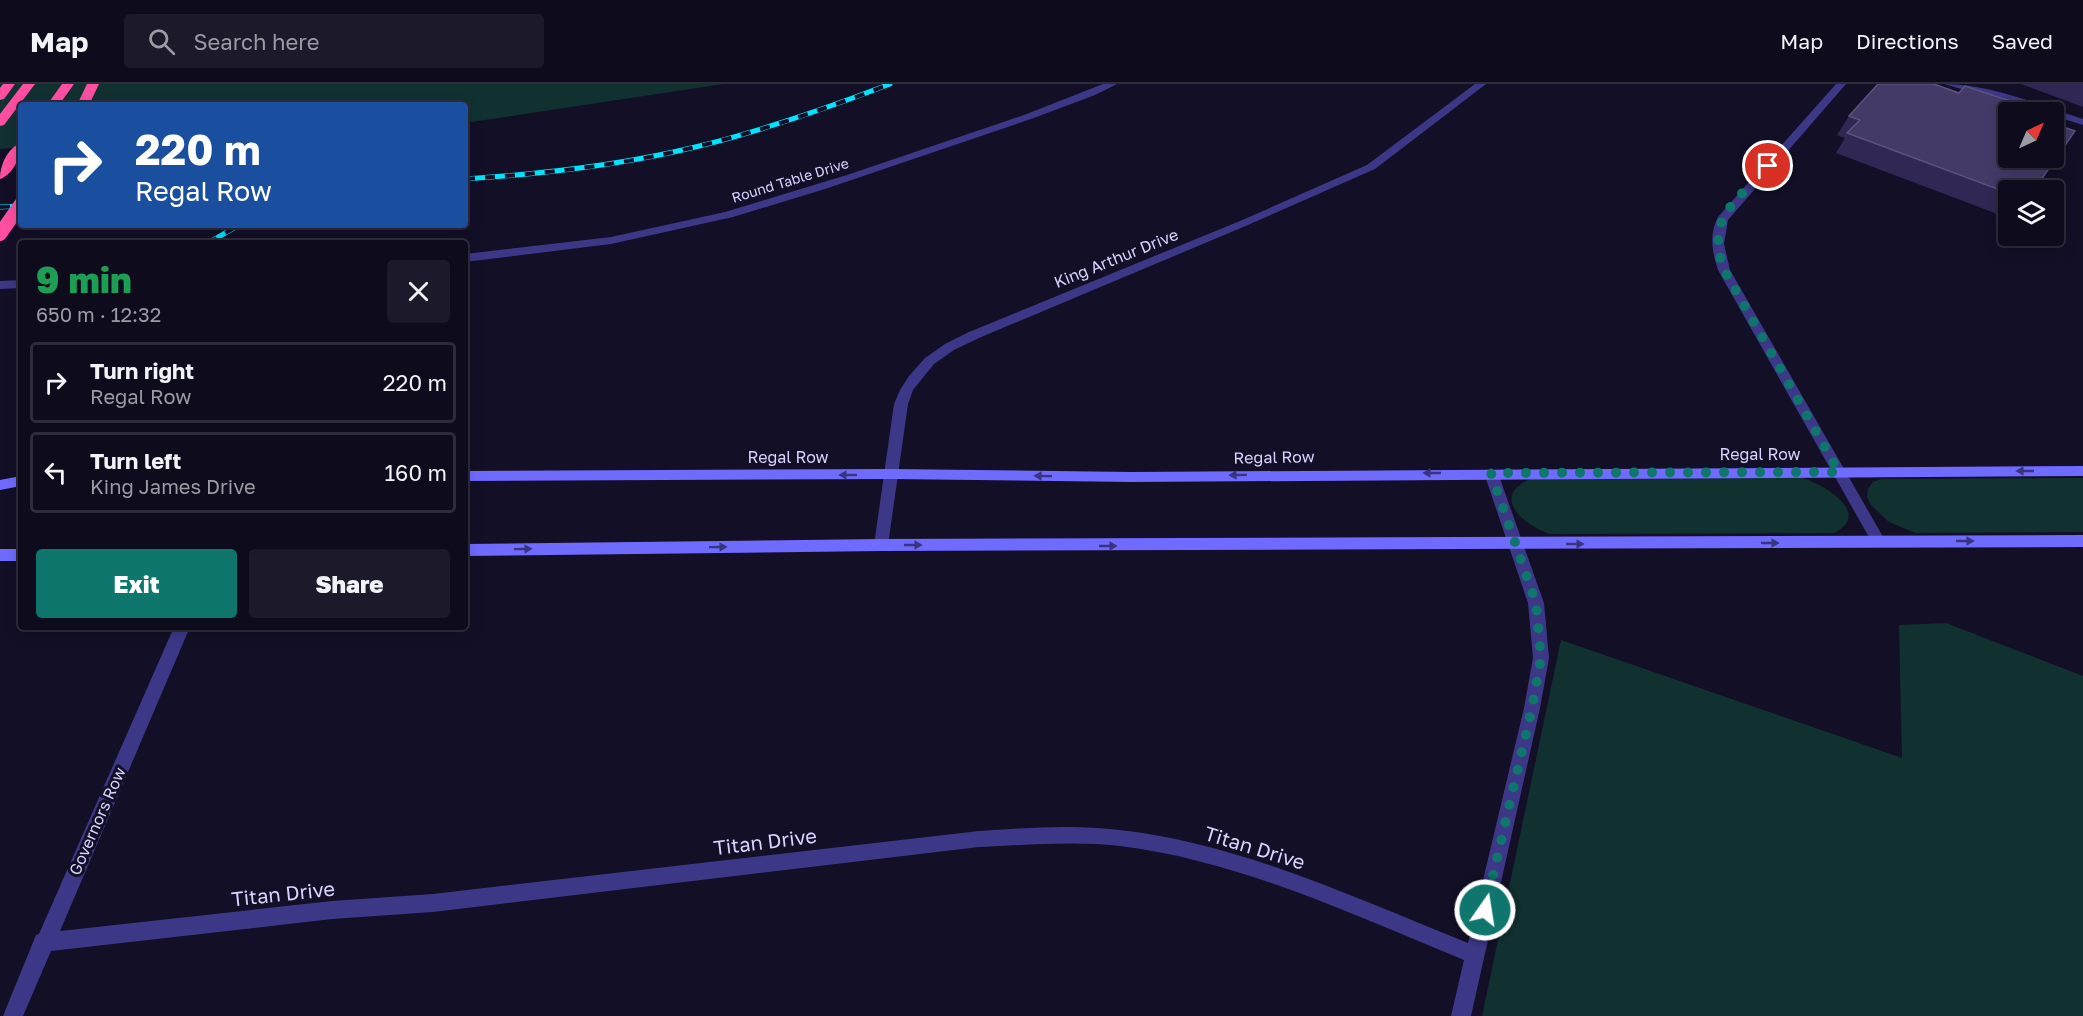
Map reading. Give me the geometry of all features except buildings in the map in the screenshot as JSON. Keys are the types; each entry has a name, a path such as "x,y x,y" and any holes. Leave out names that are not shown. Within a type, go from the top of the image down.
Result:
{"highway":[{"path":"0,96 9,84"},
{"path":"0,122 29,84"},
{"path":"55,102 68,84"},
{"path":"84,102 93,84"},
{"path":"0,175 18,151"},
{"path":"0,234 18,208"}],"main road":[{"name":"Regal Row","path":"468,476 891,474 1132,477 2083,471"},
{"path":"0,485 18,482"},
{"path":"468,549 881,545 2083,541"},
{"path":"0,555 18,555"}],"street":[{"name":"Round Table Drive","path":"468,258 632,236 726,215 810,191 921,154 1112,84"},
{"name":"King Arthur Drive","path":"881,545 901,404 909,382 925,363 950,345 1244,224 1371,167 1481,84"},
{"path":"1841,84 1722,219 1716,234 1717,251 1724,270 1879,542"},
{"path":"1949,84 1996,95 2083,122"},
{"path":"0,285 18,284"},
{"path":"1461,1016 1532,708 1541,658 1536,603 1491,473"},
{"name":"Governors Row","path":"13,1016 43,942 181,630"},
{"name":"Titan Drive","path":"43,942 332,910 433,903 979,839 1041,836 1119,838 1192,850 1257,868 1333,896 1475,955"}],"green space":[{"path":"0,84 723,84 468,123 468,102 18,102 18,147 0,149"},
{"path":"1803,478 1832,493 1847,509 1849,517 1845,525 1834,533 1550,534 1522,518 1512,502 1512,494 1518,486 1530,479"},
{"path":"2083,478 2083,532 1915,533 1889,522 1871,505 1867,497 1868,489 1873,482 1881,479"},
{"path":"1946,623 2083,676 2083,1016 1482,1016 1561,640 1902,758 1899,625"}],"railway":[{"path":"468,179 578,168 663,154 767,127 890,84"},
{"path":"0,207 18,206"},
{"path":"213,240 234,228"}],"route":[{"path":"1485,910 1532,708 1541,658 1536,603 1491,473 1839,472 1724,270 1717,251 1716,234 1722,219 1768,166"}]}
